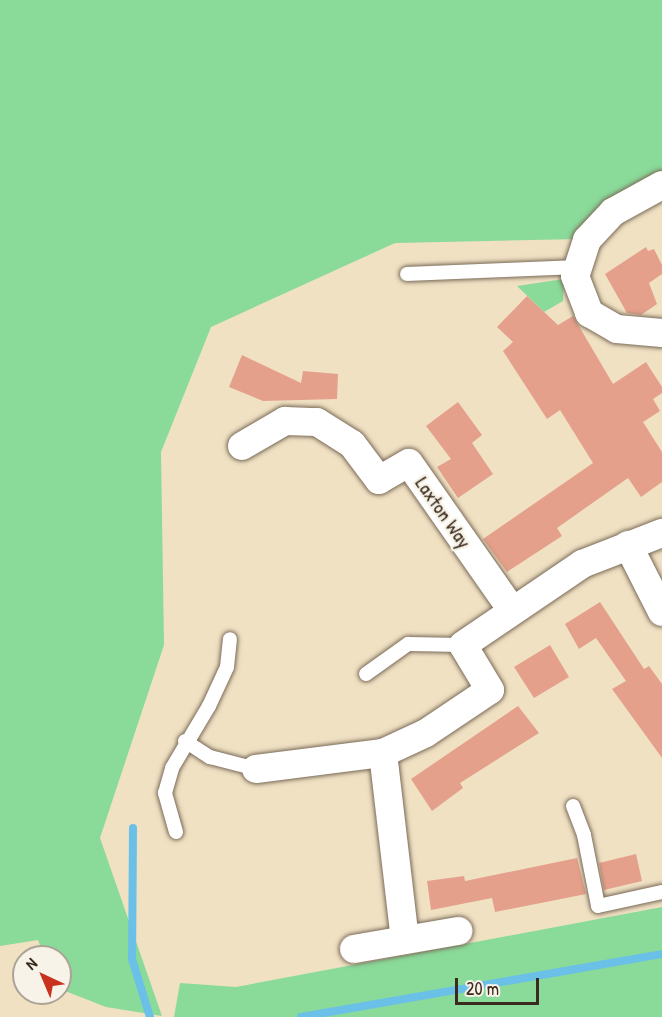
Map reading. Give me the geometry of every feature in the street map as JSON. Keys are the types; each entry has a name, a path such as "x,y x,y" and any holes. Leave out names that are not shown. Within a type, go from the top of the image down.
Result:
{"street":[{"path":"662,185 613,212 587,240 574,276 589,313 617,329 662,333"},
{"name":"Laxton Way","path":"242,446 285,421 317,422 352,444 379,480 409,463 512,610"},
{"path":"256,769 383,753 426,733 490,690 463,645 582,564 662,533"},
{"path":"628,545 662,612"},
{"path":"383,753 405,939"},
{"path":"354,949 458,931"}],"lane":[{"path":"408,274 578,267"},
{"path":"176,832 165,793 171,768 185,741 209,706 226,667 230,639"},
{"path":"366,675 408,644 463,645"},
{"path":"185,741 210,757 256,769"},
{"path":"573,806 584,835 598,906 662,892"}],"green space":[{"path":"0,0 662,0 662,184 579,239 395,243 211,327 161,452 164,645 100,838 162,1016 106,1007 72,994 72,945 40,945 38,940 0,946"},
{"path":"564,279 563,301 544,312 517,286"},
{"path":"662,907 662,1017 174,1017 180,983 236,987"}],"building":[{"path":"646,247 648,251 654,249 662,265 662,274 649,283 657,304 641,315 627,313 605,274"},
{"path":"527,296 558,325 573,316 613,384 646,362 662,387 662,393 653,399 660,411 643,422 662,452 662,482 641,497 628,478 557,528 562,536 507,572 483,539 593,463 560,410 547,419 503,351 513,342 497,327"},
{"path":"242,355 301,383 303,371 338,374 337,399 263,401 229,387"},
{"path":"458,402 482,435 472,443 493,474 458,498 437,467 451,459 426,426"},
{"path":"600,602 644,669 649,666 662,684 662,758 612,689 626,681 596,638 579,649 565,624"},
{"path":"550,645 569,677 534,698 514,667"},
{"path":"518,706 539,733 460,783 463,788 432,811 411,779"},
{"path":"636,854 642,881 604,890 599,863"},
{"path":"577,858 586,894 495,912 492,898 431,910 427,881 464,876 465,881"}],"waterway":[{"path":"133,828 132,959 150,1017"},
{"path":"301,1017 662,954"}]}
